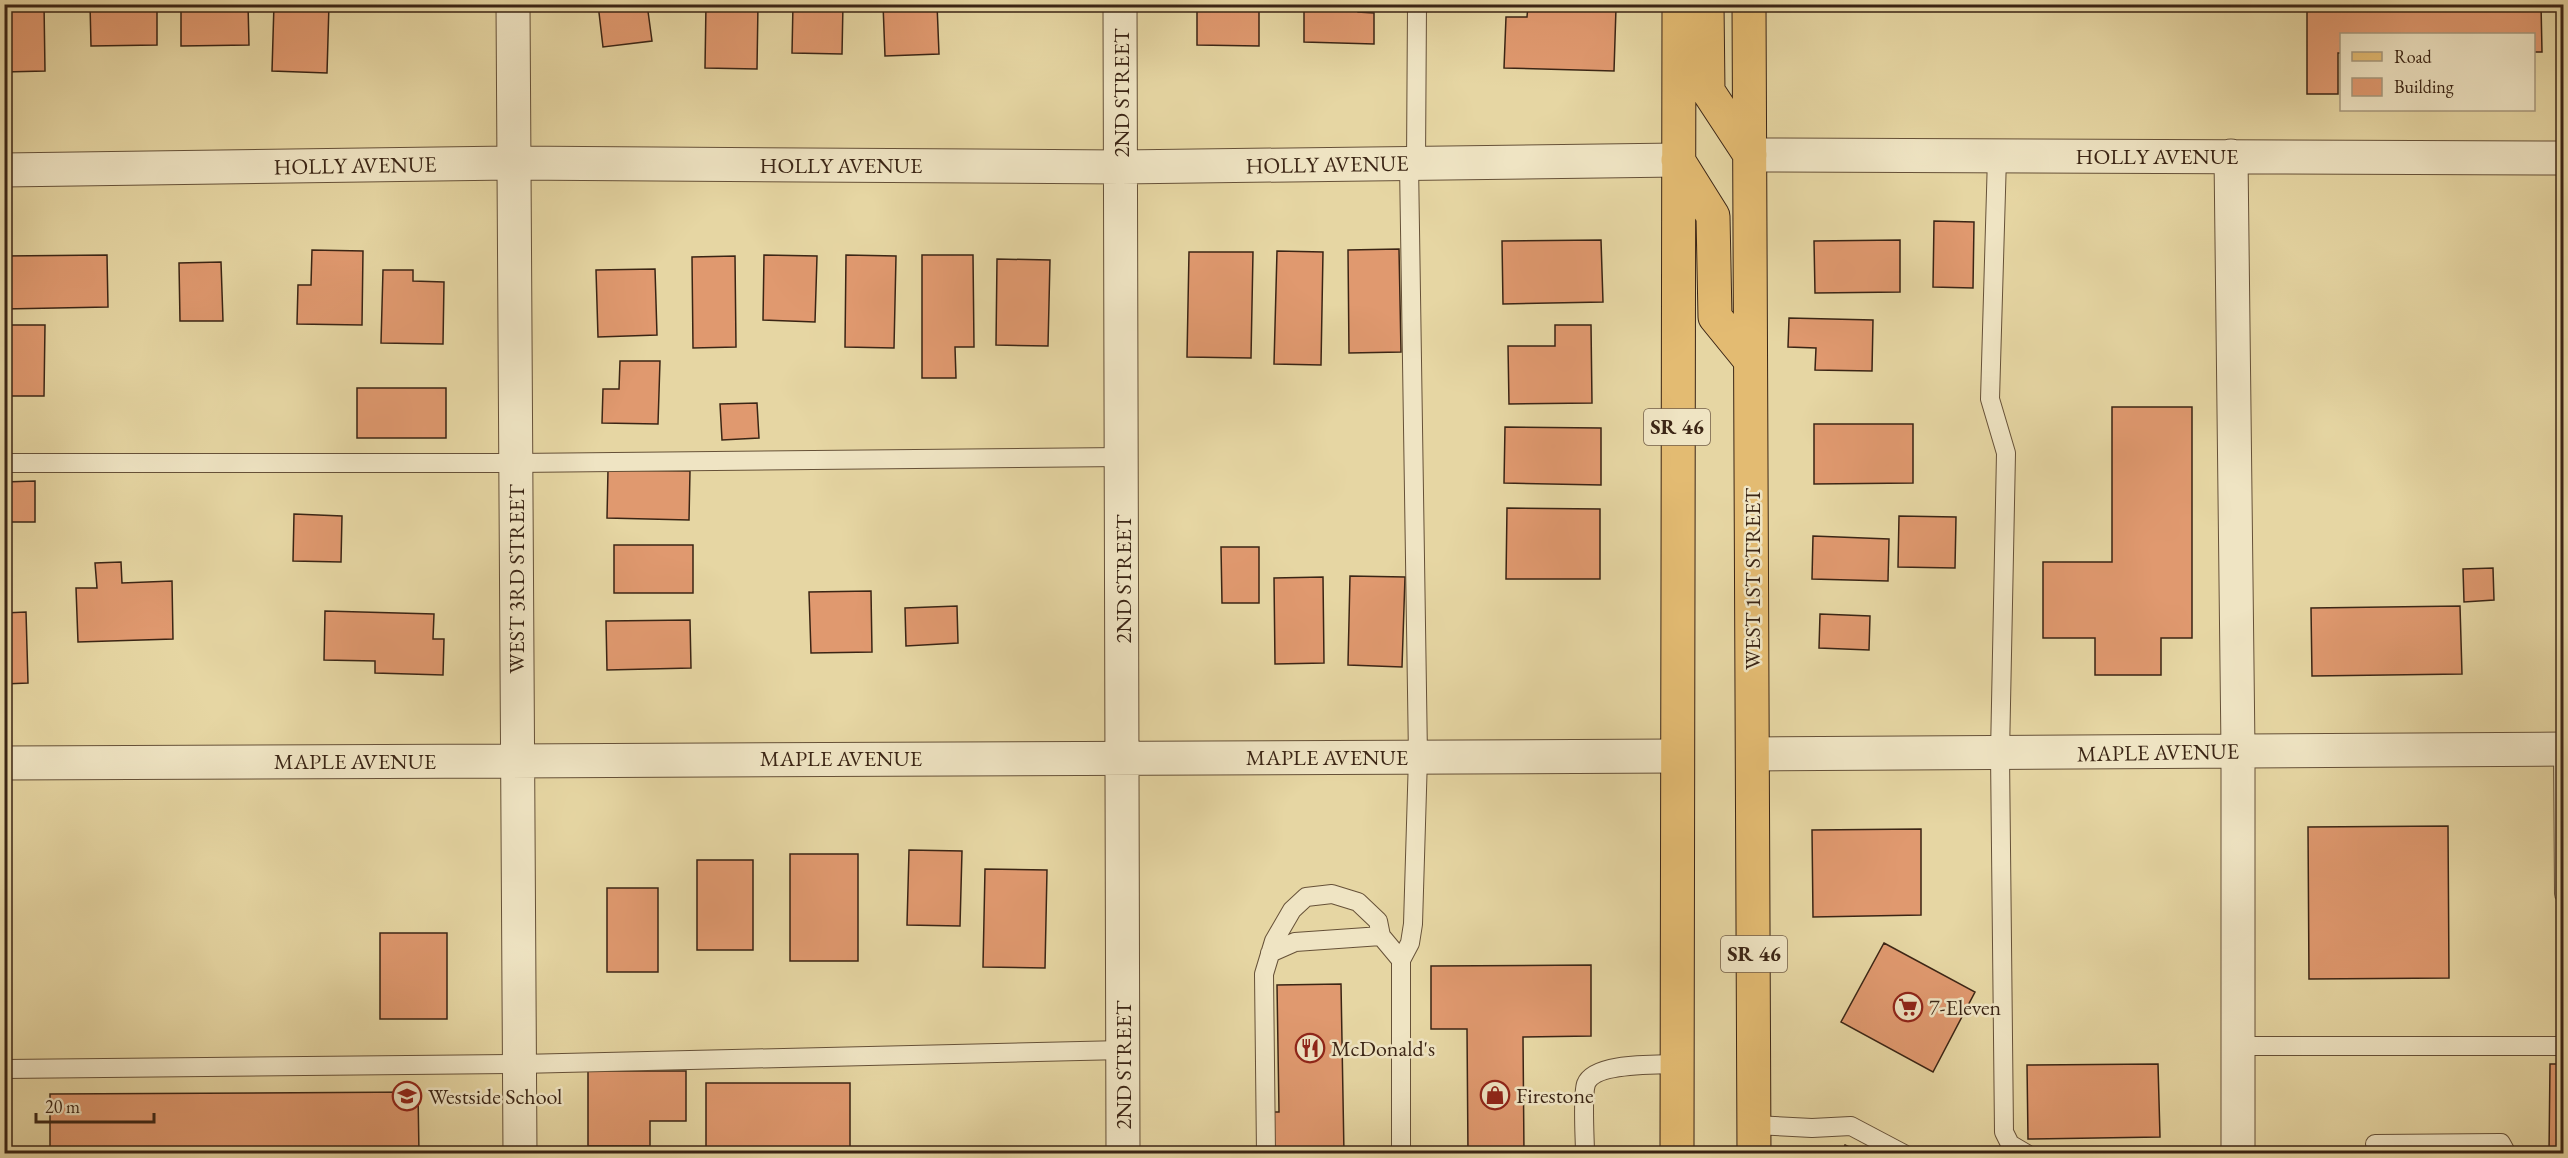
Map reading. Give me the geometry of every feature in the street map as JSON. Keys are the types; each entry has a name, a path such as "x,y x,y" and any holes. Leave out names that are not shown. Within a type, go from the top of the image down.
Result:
{"main road":[{"name":"SR 46","path":"1677,1154 1679,4"},
{"path":"1707,4 1708,91 1750,155"},
{"name":"WEST 1ST STREET","path":"1749,4 1754,1139"},
{"path":"1678,160 1713,216 1715,317 1750,360"}],"street":[{"name":"WEST 3RD STREET","path":"513,4 512,163 520,1154"},
{"name":"2ND STREET","path":"1120,4 1124,1154"},
{"name":"HOLLY AVENUE","path":"1750,155 2564,158"},
{"path":"2231,156 2238,750 2238,1154"},
{"name":"HOLLY AVENUE","path":"4,170 512,163 1122,167 1678,160"},
{"name":"MAPLE AVENUE","path":"1753,754 2563,749"},
{"name":"MAPLE AVENUE","path":"4,763 1124,756 1677,756"}],"lane":[{"path":"1401,1154 1401,960 1410,943 1413,924 1418,757 1413,163 1417,4"},
{"path":"1996,157 1990,399 2006,453 2000,754 2004,1132 2010,1144 2027,1154"},
{"path":"4,463 515,463 1123,457"},
{"path":"2563,749 2564,894"},
{"path":"1266,1154 1264,974 1270,953 1292,910 1306,897 1332,894 1358,902 1378,921 1381,936 1401,960"},
{"path":"1270,953 1295,942 1381,936"},
{"path":"2238,1046 2564,1046"},
{"path":"4,1069 520,1064 1124,1050"},
{"path":"1585,1154 1586,1084 1595,1073 1607,1068 1677,1064"},
{"path":"1754,1139 1812,1128 1851,1126 1904,1154"},
{"path":"2375,1144 2501,1143 2507,1154"}],"building":[{"path":"4,4 44,4 45,71 4,72"},
{"path":"90,4 157,4 157,45 91,46"},
{"path":"181,4 248,4 249,45 181,46"},
{"path":"274,4 329,4 327,73 272,71"},
{"path":"598,4 647,4 652,41 603,47"},
{"path":"706,4 758,4 757,69 705,68"},
{"path":"793,4 843,4 842,54 792,53"},
{"path":"883,4 937,4 939,54 885,56"},
{"path":"1209,4 1259,4 1259,46 1197,45 1197,9 1209,9"},
{"path":"1304,4 1358,4 1358,12 1374,13 1374,44 1304,42"},
{"path":"2307,4 2541,4 2542,52 2535,52 2535,33 2340,33 2338,94 2307,94"},
{"path":"1528,5 1616,8 1614,71 1504,68 1506,17 1527,17"},
{"path":"1934,221 1974,222 1973,288 1933,287"},
{"path":"1601,240 1603,302 1503,304 1502,241"},
{"path":"1900,240 1900,292 1815,293 1814,241"},
{"path":"1399,249 1401,352 1349,353 1348,250"},
{"path":"312,250 363,251 362,325 297,324 298,285 311,285"},
{"path":"1277,251 1323,252 1321,365 1274,364"},
{"path":"1189,252 1253,252 1251,358 1187,357"},
{"path":"107,255 108,307 4,309 4,256"},
{"path":"764,255 817,256 815,322 763,320"},
{"path":"846,255 896,256 894,348 845,347"},
{"path":"922,255 973,255 974,347 955,347 956,378 922,378"},
{"path":"735,256 736,347 693,348 692,257"},
{"path":"997,259 1050,260 1048,346 996,345"},
{"path":"221,262 223,321 180,321 179,263"},
{"path":"655,269 657,335 598,337 596,270"},
{"path":"383,270 413,270 413,281 444,282 443,344 381,343"},
{"path":"1789,318 1873,320 1872,371 1815,370 1816,348 1788,347"},
{"path":"4,325 45,325 44,396 4,396"},
{"path":"1555,325 1591,325 1592,403 1509,404 1508,346 1555,346"},
{"path":"620,361 660,361 658,424 602,423 603,389 619,389"},
{"path":"357,388 446,388 446,438 357,438"},
{"path":"757,403 759,438 722,440 720,404"},
{"path":"2112,407 2192,407 2192,638 2161,638 2161,675 2095,675 2095,638 2043,638 2043,562 2112,562"},
{"path":"1814,424 1913,424 1913,483 1814,484"},
{"path":"1505,427 1601,428 1601,485 1504,483"},
{"path":"608,470 690,471 689,520 607,518"},
{"path":"35,481 35,522 4,522 4,482"},
{"path":"1507,508 1600,509 1600,579 1506,579"},
{"path":"294,514 342,516 341,562 293,561"},
{"path":"1899,516 1956,517 1955,568 1898,567"},
{"path":"1813,536 1889,539 1888,581 1812,579"},
{"path":"614,545 693,545 693,593 614,593"},
{"path":"1221,547 1259,547 1259,603 1222,603"},
{"path":"121,562 122,583 172,581 173,639 78,642 76,588 97,588 95,563"},
{"path":"2493,568 2494,600 2464,602 2463,569"},
{"path":"1350,576 1405,577 1402,667 1348,665"},
{"path":"1323,577 1324,663 1275,664 1274,578"},
{"path":"871,591 872,652 811,653 809,592"},
{"path":"957,606 958,643 906,646 905,608"},
{"path":"2460,606 2462,674 2312,676 2311,608"},
{"path":"325,611 434,614 433,639 444,639 443,675 375,673 375,661 324,660"},
{"path":"26,612 28,683 4,684 4,613"},
{"path":"1820,614 1870,616 1869,650 1819,648"},
{"path":"690,620 691,668 607,670 606,621"},
{"path":"2448,826 2449,978 2309,979 2308,827"},
{"path":"1921,829 1921,915 1813,917 1812,830"},
{"path":"909,850 962,851 960,926 907,925"},
{"path":"790,854 858,854 858,961 790,961"},
{"path":"697,860 753,860 753,950 697,950"},
{"path":"985,869 1047,870 1045,968 983,967"},
{"path":"607,888 658,888 658,972 607,972"},
{"path":"380,933 447,933 447,1019 380,1019"},
{"name":"7-Eleven","path":"1884,943 1975,992 1933,1072 1841,1022"},
{"name":"Firestone","path":"1591,965 1591,1036 1523,1037 1524,1154 1468,1154 1467,1029 1431,1029 1431,966"},
{"name":"McDonald's","path":"1341,984 1344,1154 1270,1154 1269,1112 1279,1112 1277,985"},
{"path":"2158,1064 2160,1137 2028,1139 2027,1065"},
{"path":"2550,1064 2564,1064 2564,1154 2549,1154"},
{"path":"588,1071 686,1071 686,1121 650,1121 650,1146 588,1146"},
{"path":"706,1083 850,1083 850,1154 706,1154"},
{"path":"418,1092 419,1154 50,1154 50,1094"},
{"path":"1845,1145 1864,1154 1841,1154"}],"place":[{"name":"7-Eleven","path":"1908,1007"},
{"name":"McDonald's","path":"1310,1048"},
{"name":"Firestone","path":"1495,1095"},
{"name":"Westside School","path":"407,1096"}]}
